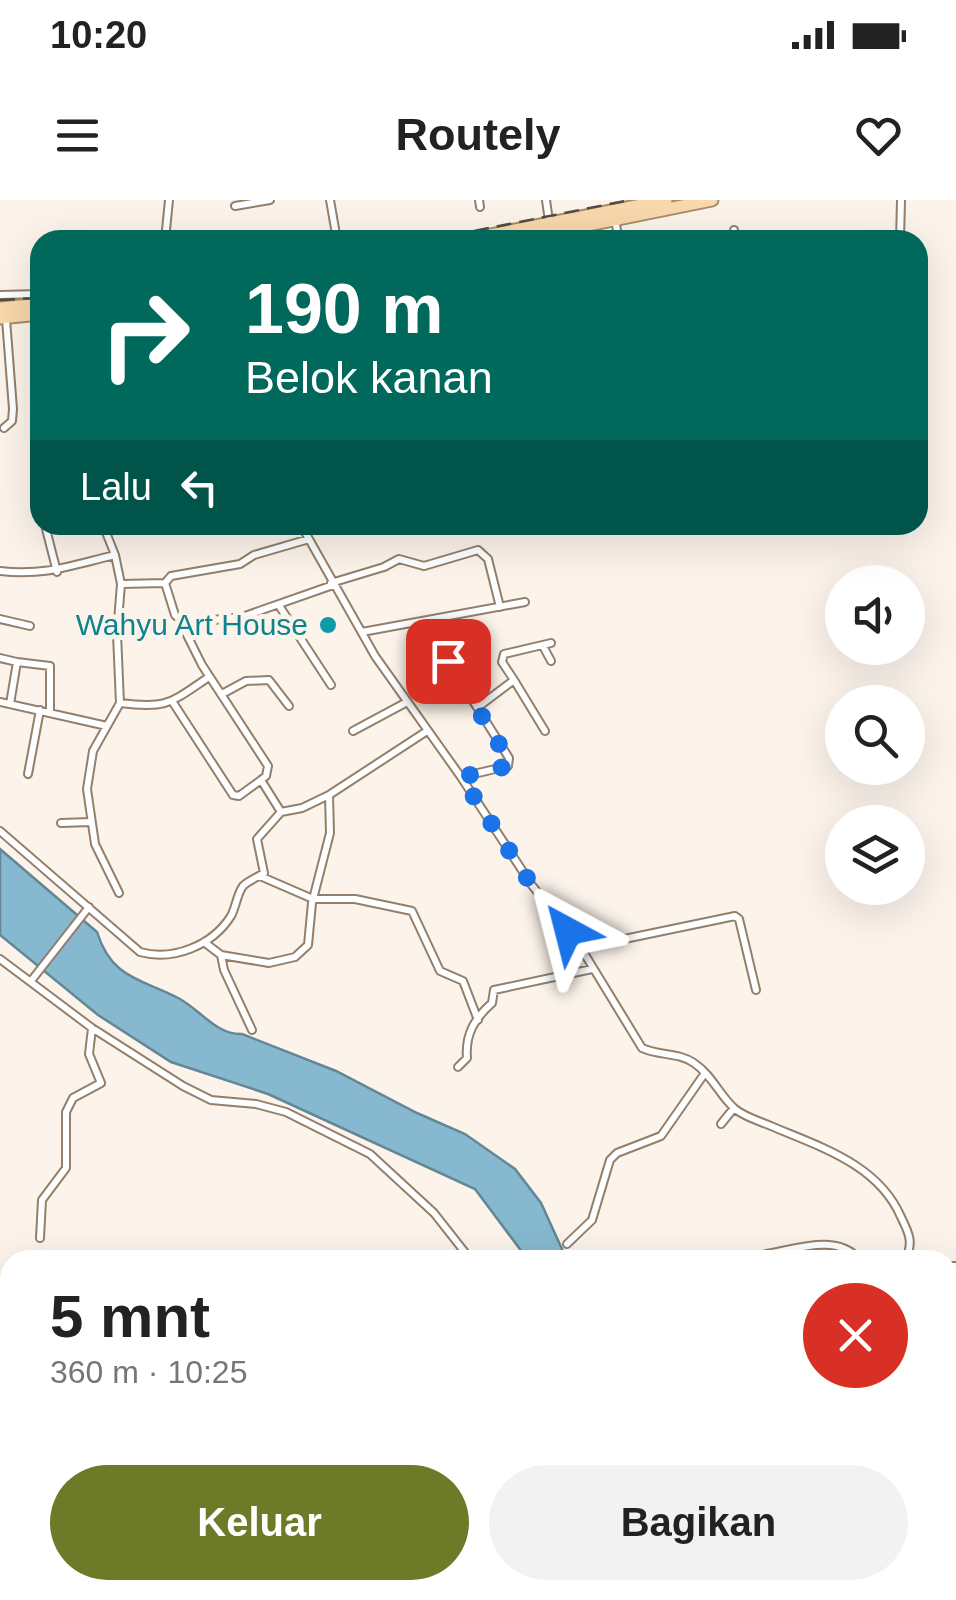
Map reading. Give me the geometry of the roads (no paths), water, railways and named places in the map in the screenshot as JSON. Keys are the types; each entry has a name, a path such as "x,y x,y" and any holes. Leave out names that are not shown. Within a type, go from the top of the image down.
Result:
{"highway":[{"path":"532,230 666,200"},
{"path":"555,230 712,200"},
{"path":"2,315 30,307"},
{"path":"2,315 30,314"}],"street":[{"path":"166,230 169,200"},
{"path":"236,206 270,200"},
{"path":"330,200 335,230"},
{"path":"546,200 550,223"},
{"path":"900,230 901,200"},
{"path":"615,220 617,230"},
{"path":"0,295 30,294"},
{"path":"2,315 12,392 12,420 4,428"},
{"path":"0,393 12,392"},
{"path":"48,535 57,572"},
{"path":"107,535 121,584 116,634 120,702 93,752 88,770 96,844 119,893"},
{"path":"306,535 362,632 531,884 581,948 642,1048 691,1061 734,1108 834,1153 869,1174 890,1196 908,1231 912,1240 908,1250"},
{"path":"172,701 232,795 240,796 266,776 268,766 210,677 184,623 174,615 166,583 171,576 240,564 260,552 309,540"},
{"path":"184,623 242,617 280,606 400,559 424,566 478,550 488,559 500,607"},
{"path":"0,571 31,575 57,572 115,555"},
{"path":"121,584 166,583"},
{"path":"362,632 526,602"},
{"path":"280,606 331,685"},
{"path":"0,619 30,626"},
{"path":"424,623 510,762 508,766 461,777"},
{"path":"545,731 502,656 547,644 551,661"},
{"path":"0,658 50,666 50,712"},
{"path":"10,704 17,662"},
{"path":"120,702 144,707 172,701 210,677"},
{"path":"222,694 246,680 270,680 290,706"},
{"path":"478,707 514,680"},
{"path":"0,702 106,726"},
{"path":"352,731 408,702"},
{"path":"28,774 40,710"},
{"path":"0,831 140,952 157,957 170,955 204,942 227,922 244,886 265,869 257,840 281,812 302,808 329,795 427,731"},
{"path":"261,780 281,812"},
{"path":"204,942 221,955 269,963 296,957 310,940 313,899 330,834 329,795"},
{"path":"62,822 91,822"},
{"path":"260,876 313,899 354,899 412,911 438,968 463,981 478,1020"},
{"path":"32,979 87,909"},
{"path":"581,948 735,916 739,919 756,990"},
{"path":"221,955 252,1030"},
{"path":"0,959 32,979 92,1028 211,1100 256,1104 286,1112 356,1144 423,1202 463,1250"},
{"path":"458,1067 468,1056 467,1038 478,1014 492,1002 494,990 592,969"},
{"path":"40,1238 42,1200 66,1168 66,1112 73,1098 102,1083 89,1054 92,1028"},
{"path":"567,1244 592,1220 610,1160 662,1136 705,1073"},
{"path":"721,1124 734,1108"},
{"path":"791,1250 829,1244 849,1250"}],"water":[{"path":"0,849 97,932 111,960 130,976 180,999 225,1031 336,1071 465,1134 515,1169 541,1203 562,1250 521,1250 475,1189 268,1094 171,1062 98,1015 0,935"}],"railway":[{"path":"479,230 630,200"},
{"path":"0,300 30,298"}],"place":[{"name":"Wahyu Art House","path":"328,625"}]}
